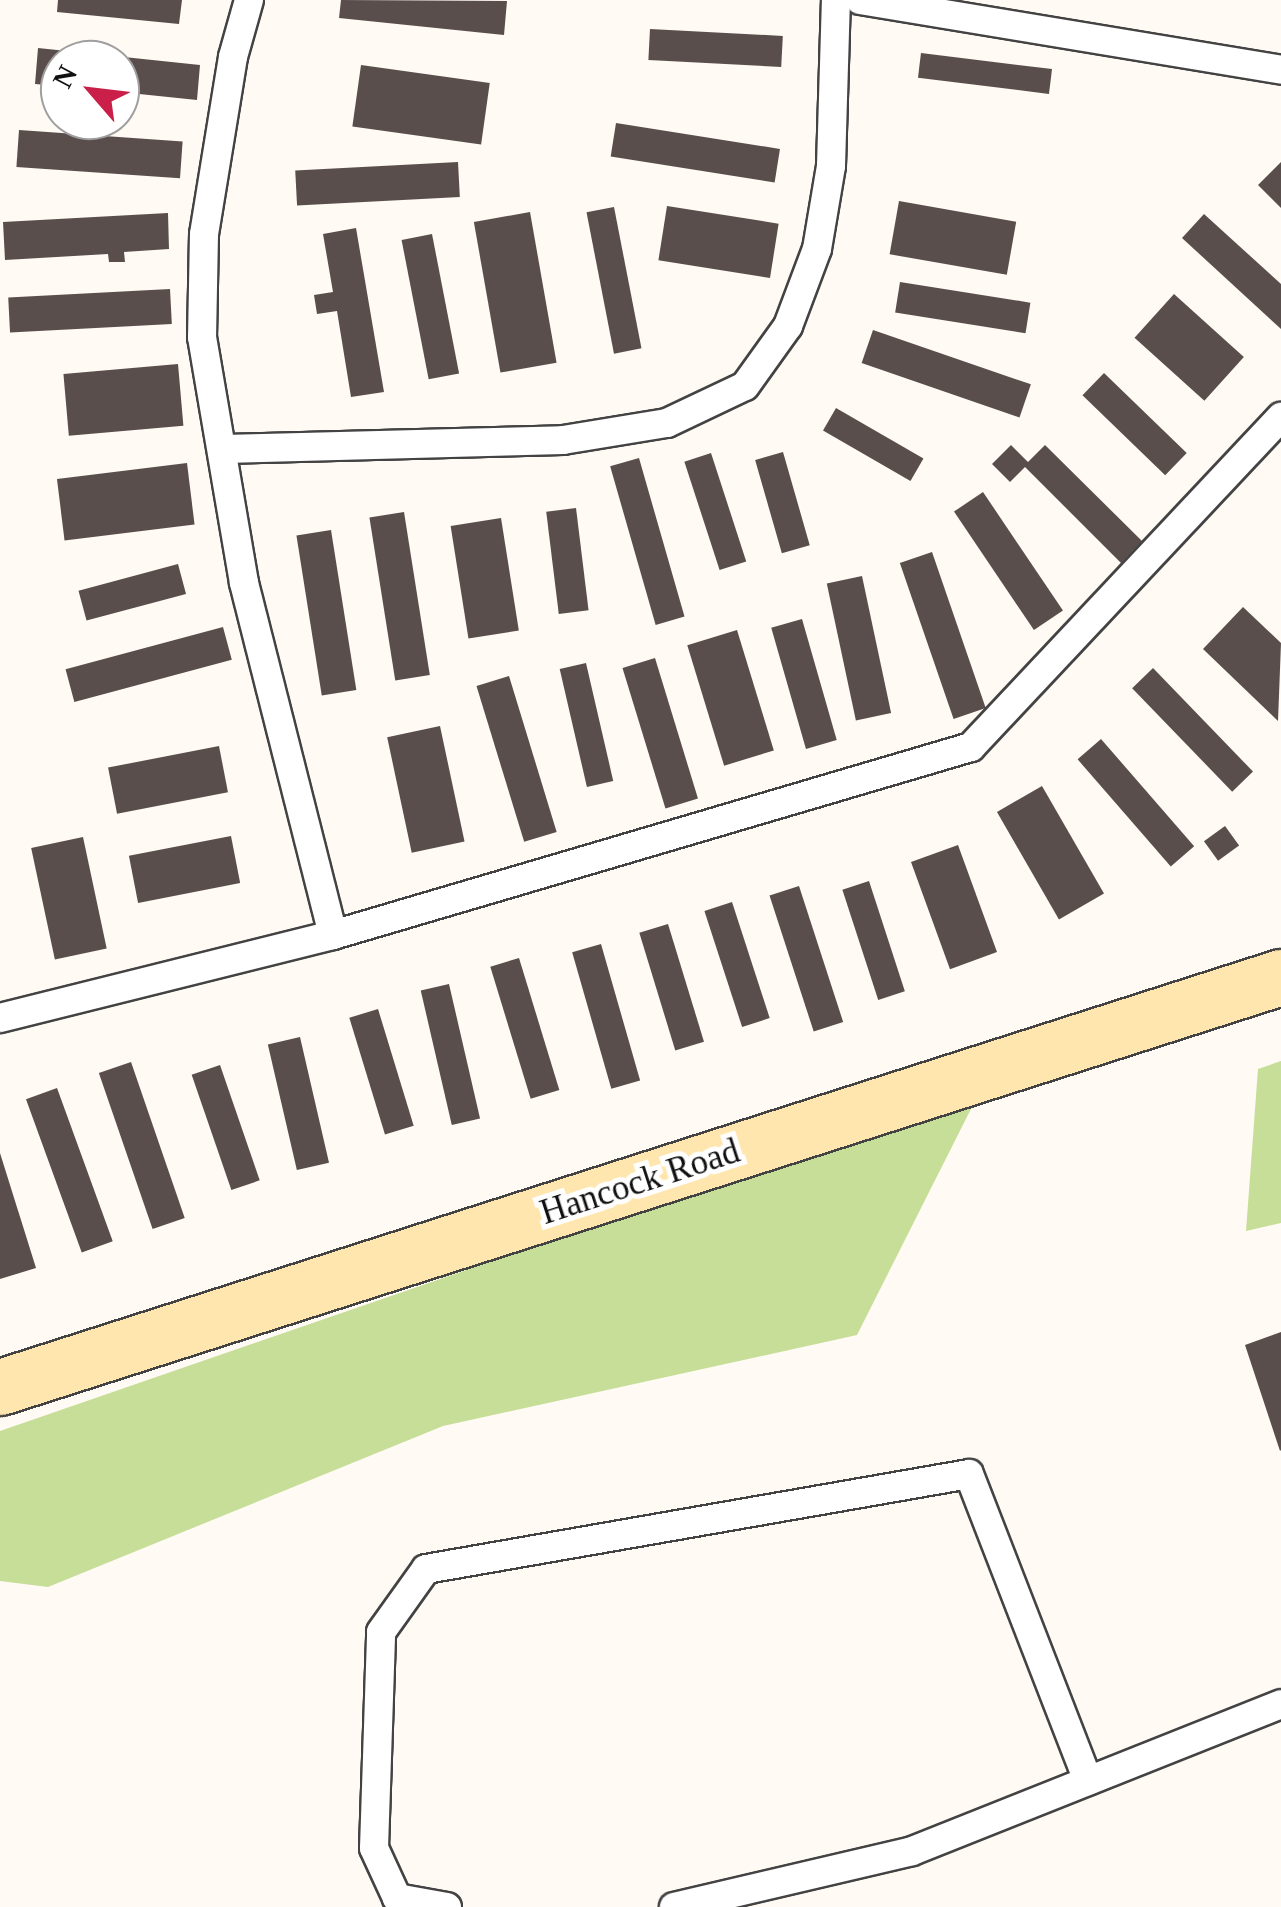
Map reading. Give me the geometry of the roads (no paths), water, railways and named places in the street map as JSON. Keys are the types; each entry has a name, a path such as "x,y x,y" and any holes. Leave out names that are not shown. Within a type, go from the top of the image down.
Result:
{"street":[{"name":"Hancock Road","path":"0,1387 1281,977"}],"lane":[{"path":"249,0 233,57 204,234 202,337 244,584 334,936"},
{"path":"224,450 562,440 667,423 745,386 788,326 818,248 831,166 836,0"},
{"path":"860,0 1281,70"},
{"path":"0,1018 334,936 970,747 1281,417"},
{"path":"448,1907 397,1898 374,1848 381,1632 426,1569 968,1474 1088,1781"},
{"path":"674,1907 912,1850 1281,1704"}]}
